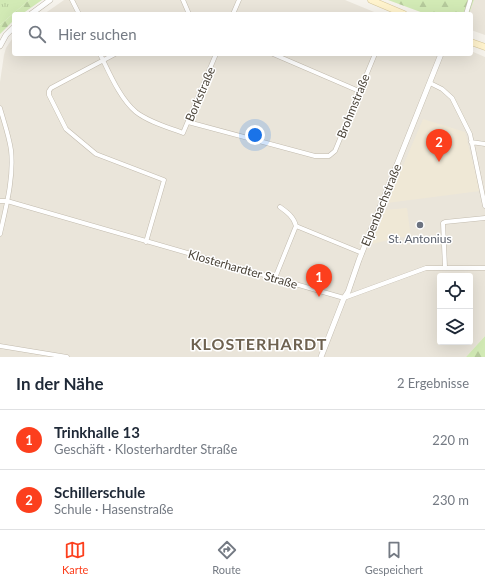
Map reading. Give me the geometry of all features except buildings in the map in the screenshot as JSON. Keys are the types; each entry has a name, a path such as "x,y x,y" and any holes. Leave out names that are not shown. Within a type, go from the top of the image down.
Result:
{"main road":[{"path":"371,0 393,12"},
{"path":"473,43 485,47"}],"street":[{"path":"34,12 50,0"},
{"path":"72,0 78,12"},
{"path":"183,0 188,12"},
{"path":"234,12 239,0"},
{"path":"467,12 470,1"},
{"path":"0,46 12,28"},
{"path":"110,56 51,88 49,95 66,129 96,154 164,180 146,242"},
{"name":"Borkstraße","path":"103,59 124,98 136,111 152,121 183,133 215,56"},
{"path":"277,56 359,91"},
{"name":"Brohmstraße","path":"188,122 315,156 329,156 335,151 374,56"},
{"name":"Elpenbachstraße","path":"321,357 440,56"},
{"path":"430,83 445,91 452,98 470,134 485,206"},
{"path":"0,108 11,151 11,173 0,234"},
{"path":"471,142 485,144"},
{"name":"Klosterhardter Straße","path":"0,201 7,201 344,298"},
{"path":"275,278 296,226 291,216 280,206"},
{"path":"446,267 443,223 485,218"},
{"path":"296,226 362,253"},
{"path":"344,298 416,270 446,267 485,268"},
{"path":"0,346 42,355 67,357"}],"shaded area":[{"path":"64,0 345,0 374,12 47,12"},
{"path":"474,0 485,0 485,35 473,31 473,12 470,12"},
{"path":"12,39 12,56 473,56 473,52 485,57 485,336 466,357 0,357 0,82 4,55 6,48"},
{"path":"423,119 465,132 480,191 387,203"},
{"path":"407,208 411,238 401,237 372,244 384,210"}],"green space":[{"path":"0,0 29,0 15,12 12,12 12,15 0,25"},
{"path":"29,0 42,0 25,12 15,12"},
{"path":"388,0 474,0 470,12 421,12"},
{"path":"12,15 12,22 0,34 0,25"},
{"path":"485,336 485,357 466,357"}],"place":[{"name":"Schillerschule","path":"439,162"},
{"name":"St. Antonius","path":"420,225"},
{"name":"Trinkhalle 13","path":"319,297"}],"district":[{"name":"KLOSTERHARDT","path":"259,343"}]}
